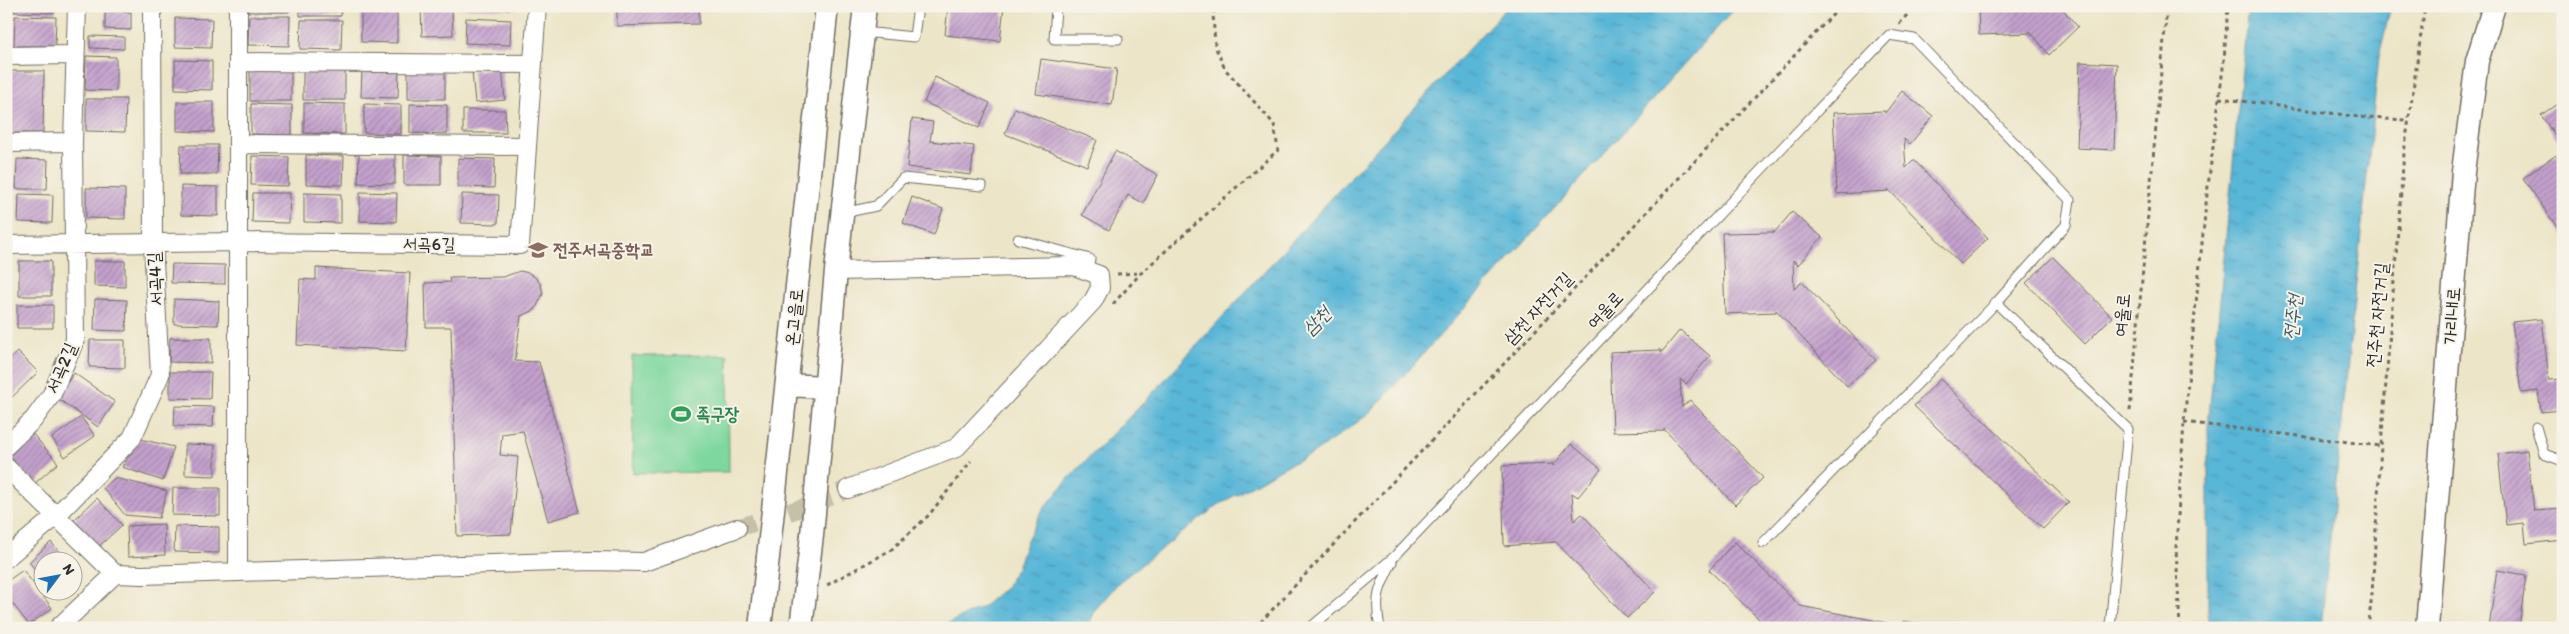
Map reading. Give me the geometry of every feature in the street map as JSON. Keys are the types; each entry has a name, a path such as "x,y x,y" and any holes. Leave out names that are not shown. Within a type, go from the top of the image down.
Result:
{"street":[{"name":"서곡2길","path":"6,446 34,418 52,394 75,340 73,142 74,55 77,6"},
{"name":"서곡4길","path":"6,558 56,516 132,438 160,375 153,242 152,6"},
{"path":"238,6 238,571"},
{"name":"서곡6길","path":"153,242 520,245 536,6"},
{"name":"온고을로","path":"760,628 827,6"},
{"name":"온고을로","path":"801,628 812,535 842,212 865,6"},
{"name":"가리내로","path":"2427,628 2463,172 2477,61 2494,6"},
{"path":"6,56 74,55"},
{"path":"238,62 532,64"},
{"path":"6,143 73,142"},
{"path":"238,144 527,146"},
{"path":"6,245 153,242"},
{"path":"836,272 1074,266 1096,278 1093,301 956,448 848,489"},
{"path":"786,385 825,387"},
{"path":"6,467 115,574 142,575 590,561 644,562 737,528"},
{"path":"58,628 115,574"}],"lane":[{"path":"862,32 914,37 918,6"},
{"path":"1056,6 1054,39 1118,40"},
{"path":"1763,543 1996,303 2066,225 2070,200 1914,39 1889,35"},
{"name":"여울로","path":"1310,628 1394,557 1889,35"},
{"path":"842,212 876,206 903,178 982,186"},
{"path":"1018,240 1090,259 1096,278"},
{"path":"1996,303 2128,429 2110,628"},
{"path":"2536,427 2544,454 2563,461"},
{"path":"1380,628 1376,607 1380,586 1394,557"}],"path":[{"name":"삼천 자전거길","path":"1255,628 1841,6"},
{"path":"1889,35 1915,6"},
{"name":"여울로","path":"2128,429 2167,6"},
{"path":"2180,628 2176,548 2184,422 2228,6"},
{"name":"전주천 자전거길","path":"2368,628 2408,120 2425,6"},
{"path":"2219,98 2367,118 2408,120"},
{"path":"1096,278 1141,274"},
{"path":"2184,422 2381,446"}],"green space":[{"name":"족구장","path":"728,355 729,472 633,473 632,356"}],"water":[{"name":"삼천","path":"1508,6 1737,6 1370,413 1314,453 1284,467 1218,505 1119,582 1096,609 1087,628 938,628 983,607 1006,587 1017,568 1027,540 1042,511 1070,477 1148,398"},
{"name":"전주천","path":"2248,6 2391,6 2379,56 2321,628 2208,628 2208,426"}],"building":[{"path":"14,6 55,6 55,13 14,12"},
{"path":"248,6 289,6 289,12 248,12"},
{"path":"300,6 341,6 341,16 300,16"},
{"path":"361,6 397,6 397,43 361,42"},
{"path":"421,6 452,6 453,35 422,36"},
{"path":"462,6 514,6 514,9 462,8"},
{"path":"617,6 699,6 699,24 617,26"},
{"path":"948,6 1004,6 1000,41 945,35"},
{"path":"1978,6 2048,6 2048,10 2052,6 2060,6 2078,27 2049,55 2030,31 2030,33 1979,35"},
{"path":"105,11 131,12 131,30 105,29"},
{"path":"15,16 56,17 55,46 14,46"},
{"path":"249,16 290,16 289,46 248,45"},
{"path":"175,18 212,19 211,48 175,47"},
{"path":"466,18 511,20 510,45 465,43"},
{"path":"301,20 342,20 341,50 300,49"},
{"path":"90,36 124,37 124,49 90,48"},
{"path":"86,56 116,57 116,91 85,90"},
{"path":"1041,59 1117,69 1112,105 1036,94"},
{"path":"175,60 212,61 212,90 175,89"},
{"path":"2080,62 2117,64 2114,150 2077,148"},
{"path":"303,68 345,68 345,100 303,100"},
{"path":"362,68 399,69 398,98 361,97"},
{"path":"502,68 505,100 475,103 472,71"},
{"path":"250,69 291,69 291,101 250,101"},
{"path":"408,70 445,70 445,99 408,99"},
{"path":"11,71 44,71 43,133 10,133"},
{"path":"935,77 990,103 979,128 924,102"},
{"path":"1902,91 1933,116 1910,144 1904,139 1906,168 1914,160 1988,238 1961,264 1888,189 1889,191 1837,194 1833,113 1885,111 1885,113"},
{"path":"86,99 126,99 125,132 86,131"},
{"path":"2563,100 2563,139 2559,142 2541,115"},
{"path":"177,102 214,102 214,132 177,131"},
{"path":"304,103 345,104 345,134 304,133"},
{"path":"251,104 292,105 292,135 251,134"},
{"path":"364,104 401,105 401,134 364,133"},
{"path":"410,104 447,105 447,134 410,133"},
{"path":"1015,108 1097,140 1087,166 1005,134"},
{"path":"463,110 505,110 506,133 463,133"},
{"path":"912,119 933,122 930,141 974,146 971,175 907,167"},
{"path":"181,145 218,145 217,174 180,174"},
{"path":"1115,151 1158,175 1143,203 1128,195 1109,230 1082,215"},
{"path":"359,154 395,154 395,184 358,183"},
{"path":"306,155 344,156 343,185 306,184"},
{"path":"404,155 441,156 441,185 404,185"},
{"path":"2556,155 2563,165 2563,236 2523,178"},
{"path":"252,156 289,157 288,186 251,185"},
{"path":"458,158 495,159 494,188 458,187"},
{"path":"17,159 48,160 47,189 16,189"},
{"path":"181,186 218,187 218,216 181,215"},
{"path":"86,188 125,189 125,219 86,218"},
{"path":"360,192 397,193 396,222 360,221"},
{"path":"253,193 290,193 289,223 252,222"},
{"path":"304,193 341,194 341,223 304,222"},
{"path":"19,194 53,195 52,223 18,222"},
{"path":"462,194 499,195 498,224 461,223"},
{"path":"912,197 943,209 934,235 903,223"},
{"path":"1792,212 1822,237 1798,265 1793,260 1794,289 1802,282 1876,360 1847,386 1776,310 1776,312 1725,314 1722,233 1774,232 1773,234"},
{"path":"2053,257 2112,317 2085,344 2026,283"},
{"path":"19,261 51,261 51,296 19,296"},
{"path":"94,261 125,261 125,287 94,286"},
{"path":"172,264 225,265 225,284 171,283"},
{"path":"316,268 410,273 406,351 297,345 300,279 316,280"},
{"path":"520,271 529,273 536,278 541,285 543,294 535,310 521,316 515,361 539,362 580,512 548,521 523,431 502,434 500,455 518,457 511,534 457,536 451,327 426,327 425,283 450,282 449,278 503,277"},
{"path":"95,299 127,300 126,331 94,330"},
{"path":"174,299 219,301 218,325 174,324"},
{"path":"17,305 53,305 53,328 17,328"},
{"path":"2542,319 2549,380 2563,379 2563,410 2541,412 2538,391 2521,393 2512,322"},
{"path":"1680,330 1710,356 1686,384 1680,379 1682,407 1690,400 1763,478 1735,505 1664,429 1664,431 1613,432 1610,352 1661,350 1661,353"},
{"path":"170,338 211,338 211,363 169,362"},
{"path":"90,340 125,340 125,368 89,367"},
{"path":"18,352 38,372 6,403 6,363"},
{"path":"170,372 211,372 210,399 170,398"},
{"path":"74,373 115,402 98,427 57,398"},
{"path":"1940,379 2069,502 2043,529 1914,406"},
{"path":"175,406 214,407 213,427 174,426"},
{"path":"81,417 95,436 65,457 52,438"},
{"path":"32,433 58,463 34,484 8,454"},
{"path":"140,439 174,447 163,481 122,467"},
{"path":"185,444 215,445 215,476 185,475"},
{"path":"1571,444 1601,469 1578,497 1572,493 1574,521 1582,514 1655,592 1627,618 1556,542 1504,546 1502,466 1553,464 1553,466"},
{"path":"2527,450 2534,511 2563,509 2563,540 2526,544 2524,523 2506,525 2498,454"},
{"path":"115,478 167,491 159,518 125,515 103,488"},
{"path":"173,488 220,488 220,516 172,515"},
{"path":"97,498 122,525 96,549 71,523"},
{"path":"164,524 165,555 128,557 127,526"},
{"path":"175,526 219,527 219,553 174,552"},
{"path":"51,542 60,552 40,552"},
{"path":"1735,542 1800,606 1888,623 1887,628 1768,628 1709,570"},
{"path":"23,570 32,582 32,602 47,602 52,608 29,625 6,595 6,582"},
{"path":"2497,570 2526,575 2519,628 2489,628"},
{"path":"1904,621 1936,627 1936,628 1903,628"}],"tunnel":[{"path":"737,528 802,508 848,489"}],"place":[{"name":"전주서곡중학교","path":"538,250"},
{"name":"족구장","path":"681,414"}]}
